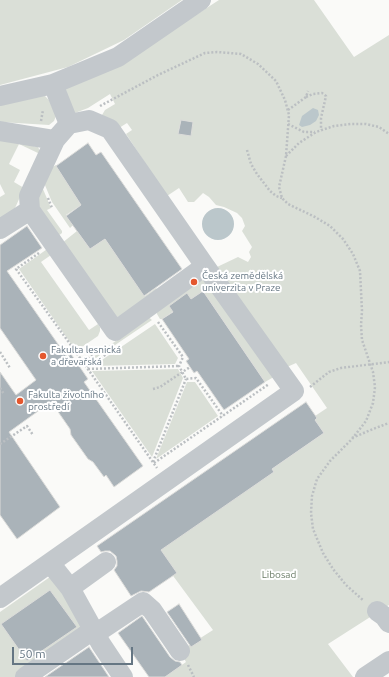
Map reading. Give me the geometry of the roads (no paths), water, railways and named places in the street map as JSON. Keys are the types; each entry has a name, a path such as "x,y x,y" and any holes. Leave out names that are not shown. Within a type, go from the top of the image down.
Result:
{"street":[{"path":"0,96 53,84 118,57 201,0"},
{"path":"53,84 69,124"},
{"path":"0,598 294,391 110,129 89,120 69,124 55,140 29,196 30,210 115,331 205,266"},
{"path":"0,131 55,140"},
{"path":"0,229 30,210"},
{"path":"70,588 106,562"},
{"path":"50,563 70,588 100,644 123,677"},
{"path":"25,677 93,630 101,630 143,602 152,610 180,651"},
{"path":"365,677 389,661"}],"place":[{"name":"Česká zemědělská univerzita v Praze","path":"194,282"},
{"name":"Fakulta lesnická a dřevařská","path":"43,356"},
{"name":"Fakulta životního prostředí","path":"20,401"}],"park label":[{"name":"Libosad","path":"279,575"}]}
